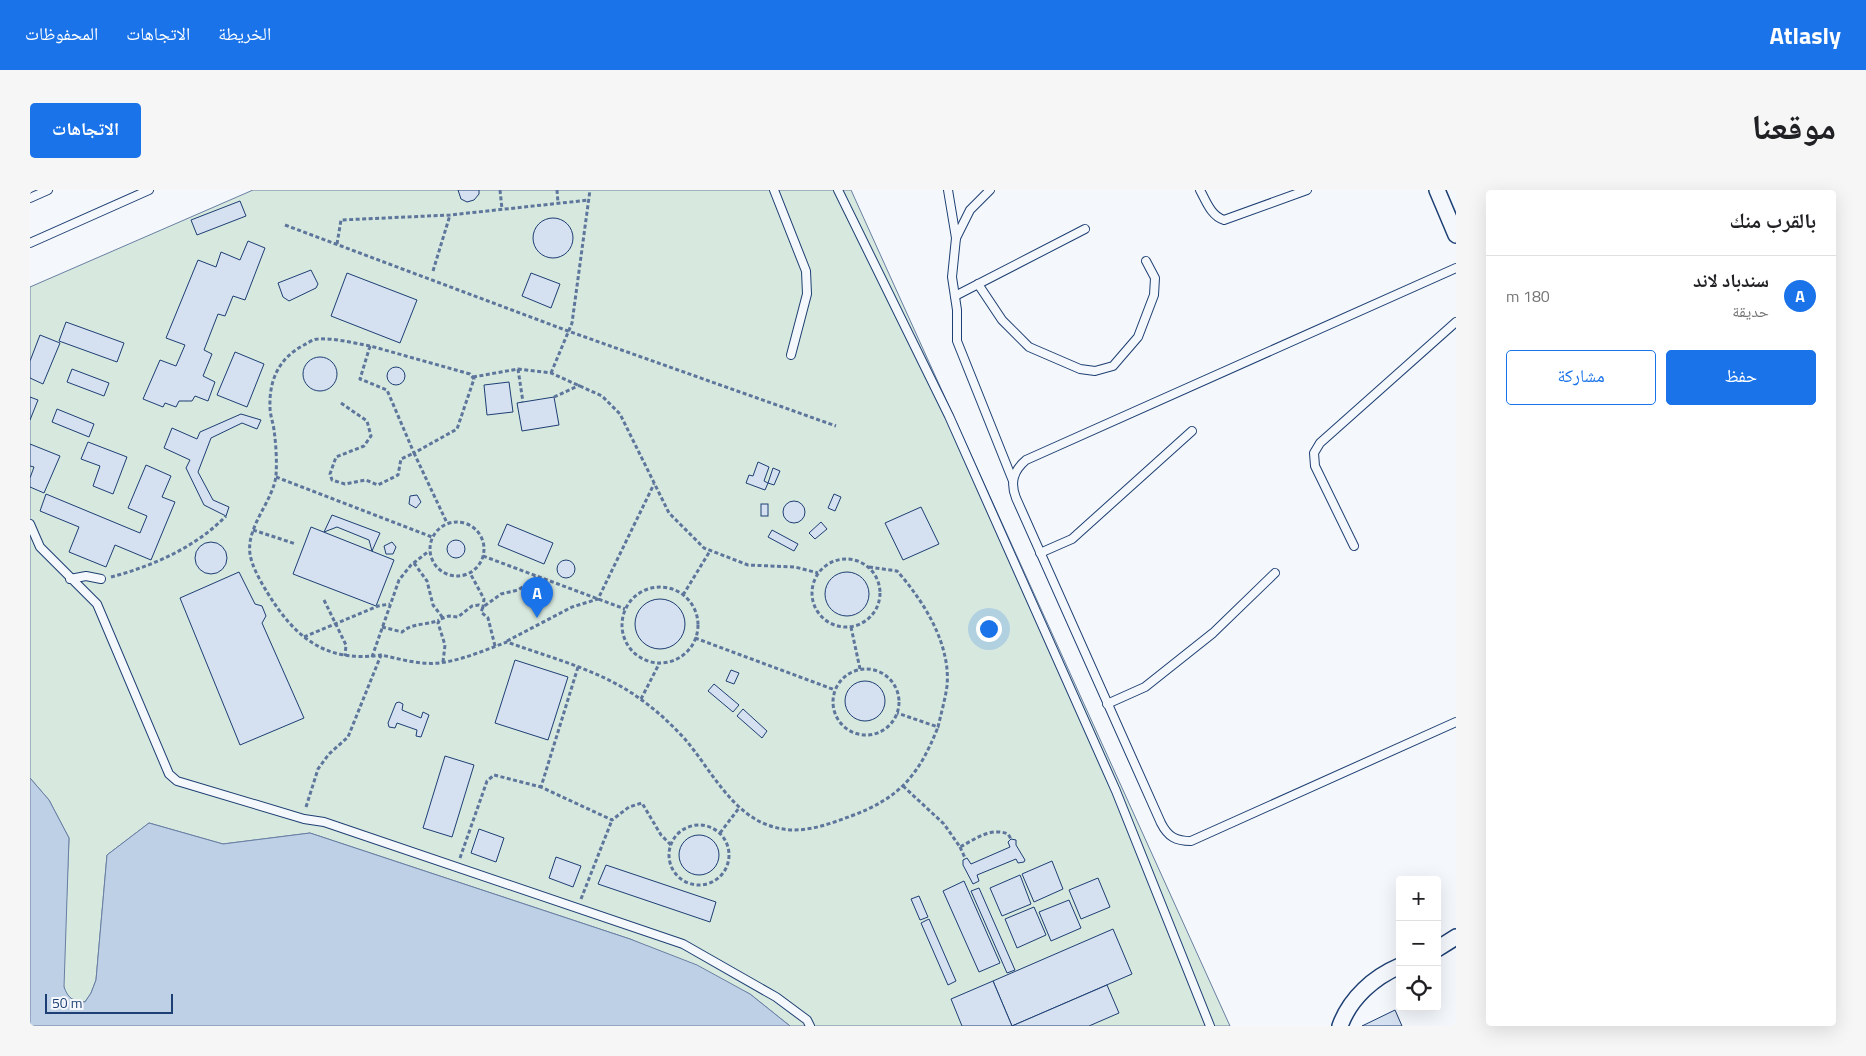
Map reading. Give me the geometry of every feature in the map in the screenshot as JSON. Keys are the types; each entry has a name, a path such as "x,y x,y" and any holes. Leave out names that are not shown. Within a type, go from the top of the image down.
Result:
{"street":[{"path":"1437,190 1456,235"},
{"path":"1441,946 1456,937"},
{"path":"1340,1026 1343,1018 1365,988 1382,974 1396,968"}],"lane":[{"path":"30,198 48,190"},
{"path":"30,243 149,190"},
{"path":"774,190 806,271 807,294 791,355"},
{"path":"838,190 948,416 1116,791 1210,1026"},
{"path":"948,190 956,238 952,277 955,296 957,341 1013,482 1016,498 1165,832 1172,838 1191,841 1456,722"},
{"path":"956,238 970,210 990,190"},
{"path":"1200,190 1217,218 1224,220 1307,190"},
{"path":"955,296 1085,229"},
{"path":"978,284 1002,320 1029,348 1080,369 1095,371 1113,366 1138,337 1145,322 1154,296 1155,278 1146,261"},
{"path":"1013,482 1015,473 1026,460 1456,268"},
{"path":"1354,546 1315,466 1314,453 1320,443 1456,322"},
{"path":"1040,553 1072,539 1192,431"},
{"path":"30,524 40,547 97,604 169,774 177,781 304,820 324,822 683,944 776,998 807,1020 810,1026"},
{"path":"1107,704 1145,687 1213,633 1275,572"},
{"path":"70,579 86,576 101,580"}],"path":[{"path":"500,190 502,209"},
{"path":"558,190 558,203"},
{"path":"551,372 572,323 590,190"},
{"path":"337,244 341,220 450,215 589,200"},
{"path":"433,271 450,215"},
{"path":"285,225 568,331 836,426"},
{"path":"654,483 598,599 572,607 507,642 457,660 443,662 410,661 381,655 353,658 333,652 304,637 289,625 261,583 250,554 253,530 276,477 270,394 280,365 290,352 315,339 336,339 370,346 463,371 472,377 518,369 551,372 580,385 602,396 620,414 669,513 687,534 710,551 748,565 795,567 818,573"},
{"path":"370,346 360,379 387,390 447,523"},
{"path":"518,369 522,402"},
{"path":"340,404 367,421 371,436 364,446 336,457 330,474 332,480 345,484 366,480 378,485 398,475 401,459 457,429 474,379 472,377"},
{"path":"554,397 580,385"},
{"path":"276,477 432,538"},
{"path":"101,580 137,570 172,553 208,534 226,516"},
{"path":"457,521 467,523 476,528 482,536 483,556 478,566 470,573 459,576 448,575 439,570 432,561 429,551 432,538 438,529 447,523 457,521"},
{"path":"253,530 296,544"},
{"path":"372,657 399,580 414,563 429,551"},
{"path":"683,595 710,551"},
{"path":"483,556 625,609"},
{"path":"507,642 607,679 641,699 659,713 684,739 739,808 753,819 775,828 796,830 818,827 880,804 903,786 922,764 938,728 947,684 946,666 929,615 916,592 897,571 869,567 856,560 842,559 828,564 818,573 812,586 812,601 818,614 829,624 843,628 857,626 870,619 878,607 881,593 878,579 869,567"},
{"path":"414,563 426,581 433,605 442,618"},
{"path":"470,573 484,599 481,612 488,618 495,646"},
{"path":"483,607 505,592 518,590 529,583 536,575"},
{"path":"654,587 667,587 683,595 695,610 698,622 692,647 683,656 672,662 659,664 647,661 636,655 627,646 622,634 622,621 625,609 632,598 642,590 654,587"},
{"path":"324,600 347,649 345,656"},
{"path":"304,637 378,606 390,604"},
{"path":"382,627 402,632 414,624 428,624 449,616 458,617 472,606 479,605 483,607"},
{"path":"442,618 438,623 444,639 443,662"},
{"path":"851,627 860,669"},
{"path":"695,638 835,690"},
{"path":"304,820 318,769 329,754 348,737 381,655"},
{"path":"641,699 659,664"},
{"path":"541,787 578,667"},
{"path":"860,669 878,670 894,683 900,703 897,713 885,730 864,735 854,733 838,720 834,711 835,690 848,674 860,669"},
{"path":"897,713 938,728"},
{"path":"457,868 486,781 494,775 541,787 612,820"},
{"path":"903,786 944,824 960,847 965,858"},
{"path":"578,908 612,820 629,807 642,803 661,835 671,845"},
{"path":"720,833 739,808"},
{"path":"702,825 720,833 729,851 726,870 711,883 701,885 682,880 675,873 669,854 671,845 684,829 693,826 702,825"},
{"path":"960,847 986,833 1003,832 1008,834 1011,839"}],"shaded area":[{"path":"253,190 851,190 1230,1026 790,1026 750,994 630,939 310,833 223,844 149,823 107,855 96,980 85,1002 76,1001 69,997 63,981 69,838 49,800 30,778 30,287"}],"water":[{"path":"30,778 49,800 69,838 64,987 69,997 77,1001 85,1002 96,980 107,855 149,823 223,844 310,833 630,939 697,965 750,994 790,1026 30,1026"}],"building":[{"path":"458,190 479,190 479,194 474,200 467,202 461,199"},
{"path":"240,201 246,216 197,235 191,220"},
{"path":"557,218 564,221 570,227 573,238 572,246 564,255 557,258 549,258 542,255 534,246 533,234 536,227 545,219"},
{"path":"248,241 265,248 245,300 233,296 225,316 218,314 204,350 212,354 203,376 215,382 208,401 195,396 192,401 179,401 176,407 165,403 163,407 143,399 160,360 176,366 185,345 166,338 198,260 216,267 221,252 240,260"},
{"path":"311,270 318,284 316,288 289,301 283,297 278,283"},
{"path":"347,273 417,300 400,343 331,316"},
{"path":"531,273 560,284 551,308 522,296"},
{"path":"66,322 124,343 117,362 59,341"},
{"path":"40,335 60,343 43,384 30,378 30,361"},
{"path":"235,352 264,364 247,407 217,395"},
{"path":"320,357 332,362 337,374 332,386 320,391 308,386 303,374 308,362"},
{"path":"396,367 402,370 405,376 402,382 396,385 390,382 387,376 390,370"},
{"path":"72,369 109,383 104,396 67,382"},
{"path":"509,382 513,412 487,415 484,385"},
{"path":"30,397 38,400 30,420"},
{"path":"554,397 559,425 522,431 517,403"},
{"path":"57,409 94,424 89,437 52,422"},
{"path":"241,414 261,420 257,429 242,423 211,438 198,472 213,500 229,507 226,516 204,505 186,468 190,460 164,448 172,428 197,439 200,432"},
{"path":"88,442 127,457 113,494 93,486 100,466 81,459"},
{"path":"30,444 60,456 44,493 30,487 30,478 34,467 30,466"},
{"path":"758,462 769,467 764,481 768,483 765,490 746,483 749,475 753,476"},
{"path":"146,465 171,476 162,497 175,502 151,560 115,545 106,567 69,552 79,527 40,511 46,494 140,533 147,516 128,508"},
{"path":"773,468 780,471 774,485 768,483"},
{"path":"834,494 841,497 835,511 828,508"},
{"path":"417,495 421,502 416,508 409,504 410,496"},
{"path":"794,501 802,504 805,512 802,520 794,523 786,520 783,512 786,504"},
{"path":"761,504 768,504 768,516 761,516"},
{"path":"921,507 939,544 903,560 885,523"},
{"path":"332,515 380,533 372,551 369,540 337,527 324,532"},
{"path":"821,522 827,529 815,539 809,533"},
{"path":"507,524 553,543 544,564 498,545"},
{"path":"311,527 394,560 376,606 293,574"},
{"path":"772,530 798,544 794,551 768,537"},
{"path":"456,540 462,543 465,549 462,555 456,558 450,555 447,549 450,543"},
{"path":"211,542 222,547 227,558 222,569 211,574 200,569 195,558 200,547"},
{"path":"392,542 396,547 393,554 386,554 384,546"},
{"path":"566,560 572,563 575,569 572,575 566,578 560,575 557,569 560,563"},
{"path":"239,572 255,604 262,606 266,616 262,623 304,718 240,745 180,598"},
{"path":"843,572 851,572 863,578 869,594 863,610 851,616 843,616 831,610 825,598 825,590 831,578"},
{"path":"660,599 669,601 680,610 685,624 683,633 674,644 660,649 651,647 640,638 635,624 637,615 646,604"},
{"path":"515,660 568,677 548,740 495,723"},
{"path":"731,670 739,673 734,684 726,681"},
{"path":"869,681 876,684 882,690 885,701 884,709 876,718 869,721 861,721 854,718 846,709 845,697 848,690 857,682"},
{"path":"714,684 739,705 733,712 708,691"},
{"path":"396,703 403,704 402,710 421,718 423,712 429,715 421,737 416,736 417,730 397,723 395,728 389,727 388,723"},
{"path":"743,709 767,731 762,738 737,716"},
{"path":"445,756 474,765 452,837 423,828"},
{"path":"479,829 504,838 496,862 471,853"},
{"path":"703,835 710,838 716,844 719,855 718,863 710,872 703,875 695,875 688,872 680,863 679,851 682,844 691,836"},
{"path":"1011,839 1016,840 1016,845 1025,860 1024,862 1018,863 1016,859 977,875 979,881 973,884 963,865 963,860 967,858 971,864 1010,847 1008,842"},
{"path":"556,857 581,866 573,887 549,878"},
{"path":"1052,861 1063,889 1034,902 1022,874"},
{"path":"606,865 716,902 710,922 598,884"},
{"path":"1020,875 1031,904 1002,916 990,888"},
{"path":"1098,878 1110,907 1081,919 1069,890"},
{"path":"964,881 1000,963 979,972 943,891"},
{"path":"979,888 1015,970 1007,973 971,891"},
{"path":"919,896 928,917 920,920 911,899"},
{"path":"1069,900 1081,928 1051,941 1039,912"},
{"path":"1034,907 1046,935 1017,948 1005,919"},
{"path":"929,919 956,981 948,985 921,923"},
{"path":"1113,929 1132,974 1012,1026 993,981"},
{"path":"993,981 1012,1026 962,1026 951,999"},
{"path":"1107,985 1119,1013 1089,1026 1012,1026"},
{"path":"1395,1010 1402,1026 1362,1026"}],"place":[{"name":"سندباد لاند","path":"537,618"}]}
